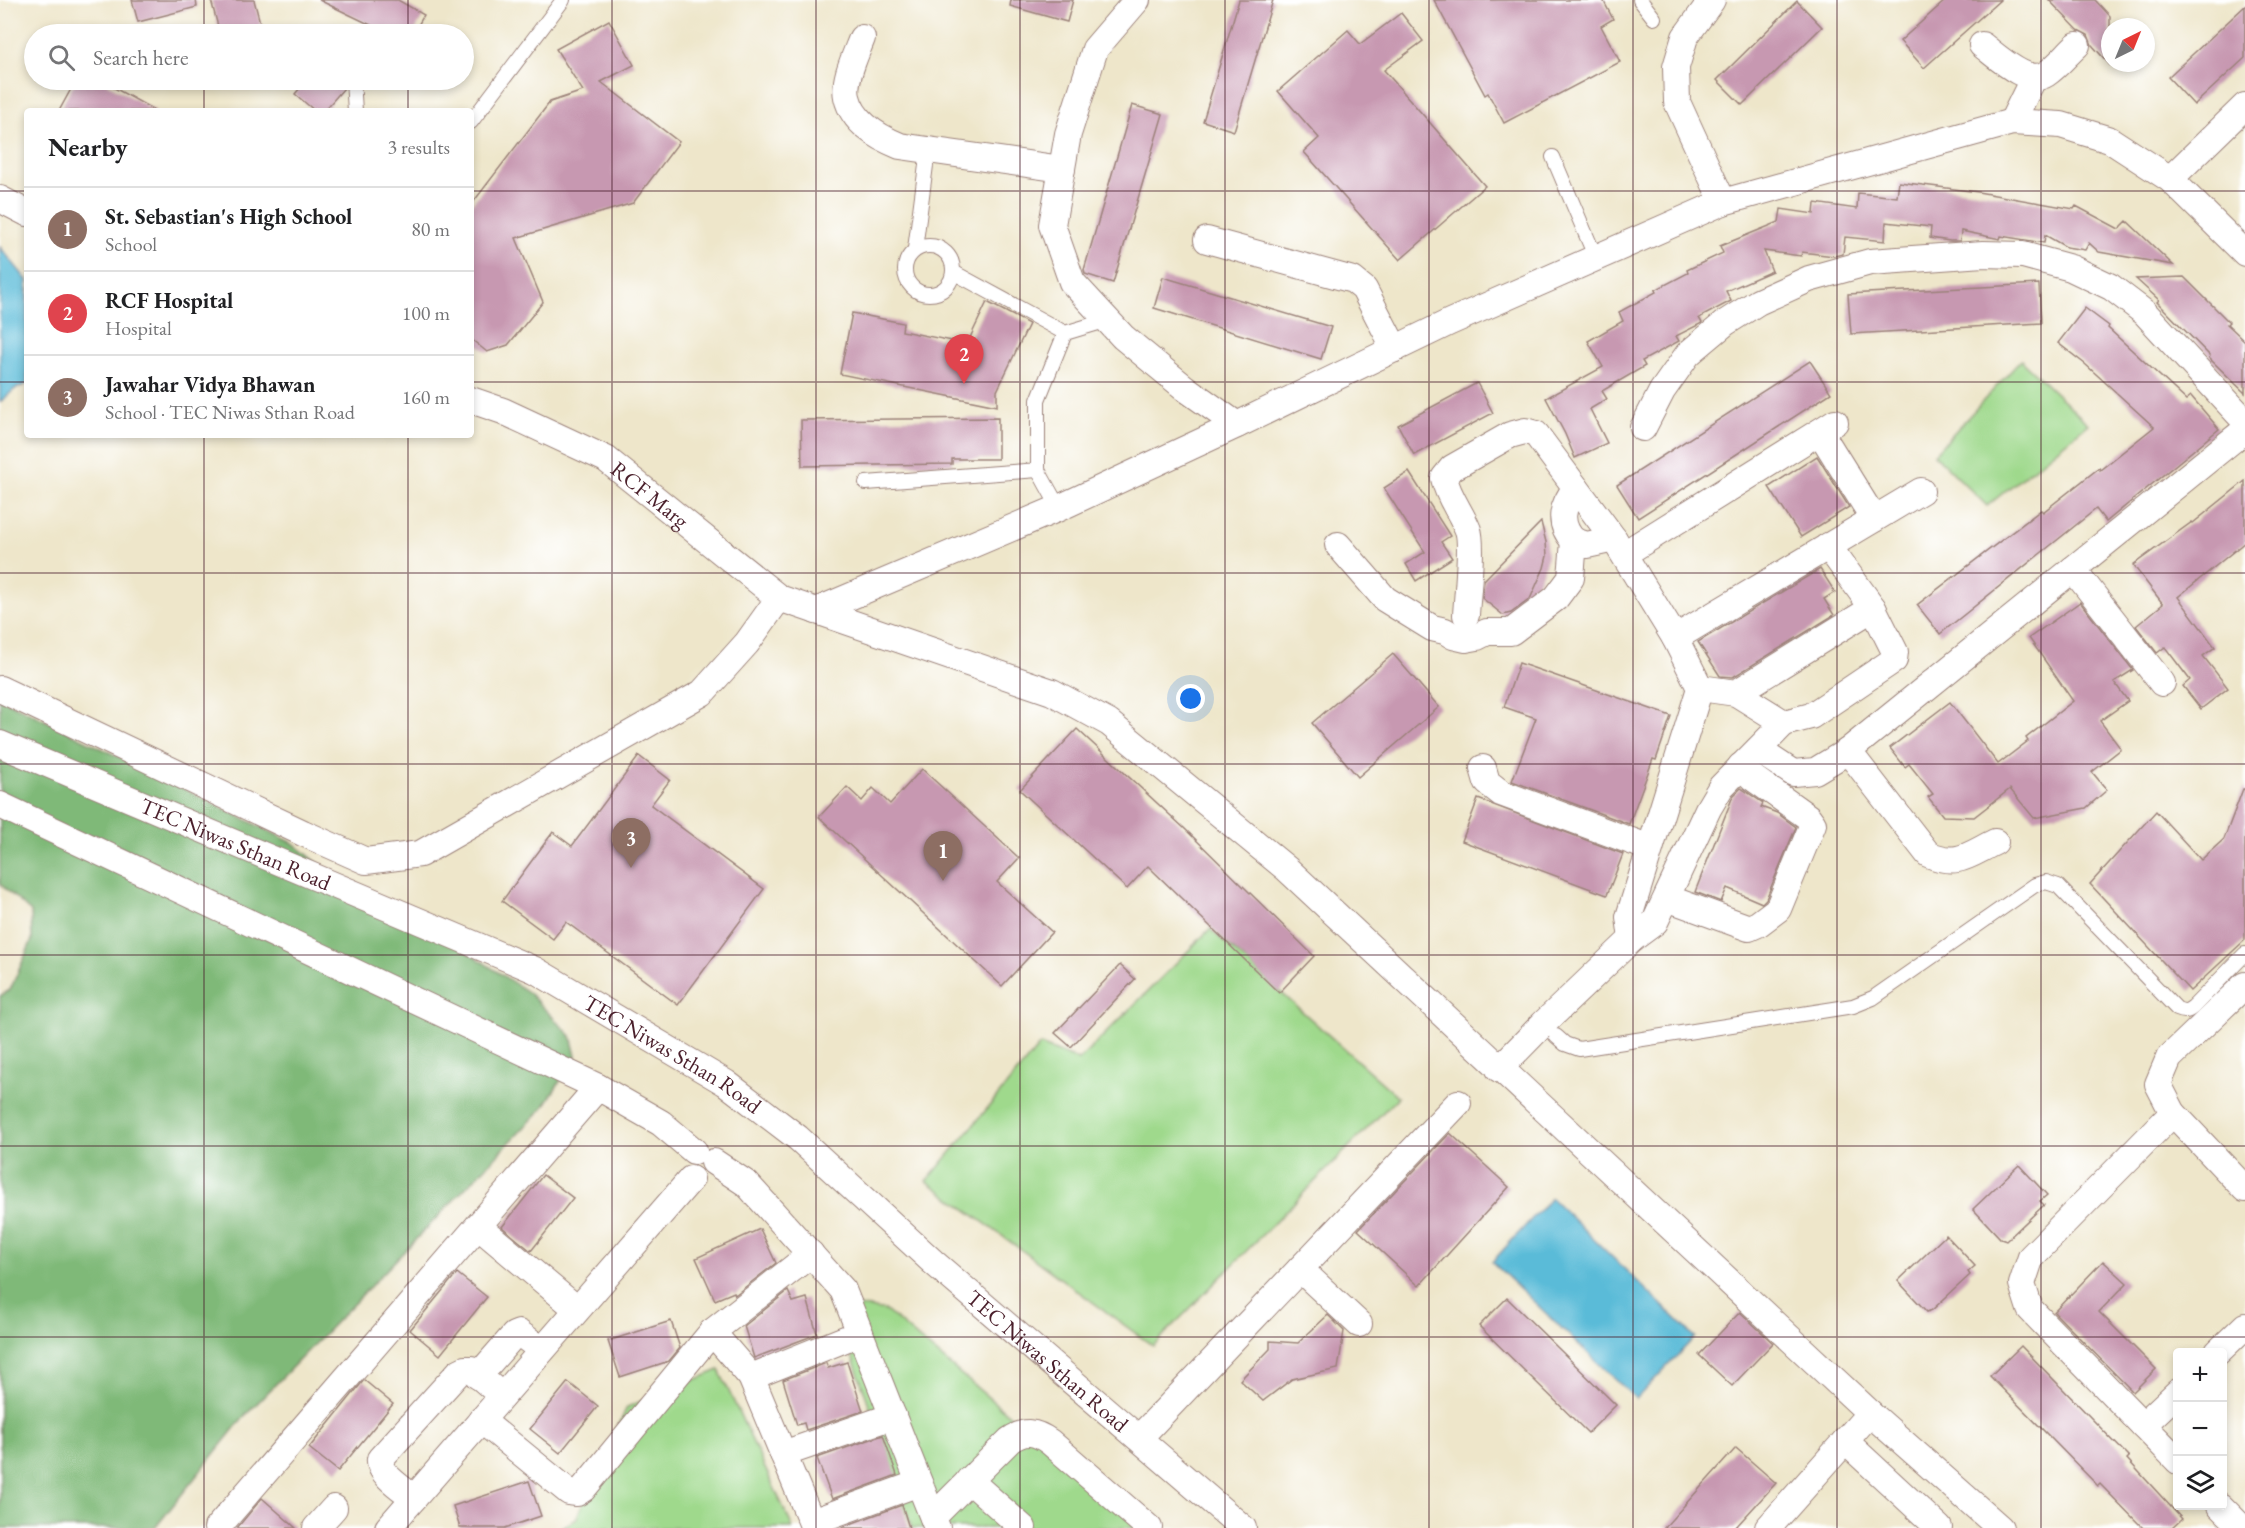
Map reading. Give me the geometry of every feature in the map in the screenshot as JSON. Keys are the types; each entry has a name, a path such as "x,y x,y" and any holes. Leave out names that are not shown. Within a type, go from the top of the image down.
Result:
{"street":[{"path":"1137,0 1095,49 1068,134 1052,225 1072,282 1123,337 1237,425"},
{"path":"1712,0 1684,37 1676,67 1677,102 1722,201"},
{"path":"862,38 850,70 847,96 857,117 877,136 900,146 1062,169"},
{"path":"1982,45 2017,71 2034,77 2046,74 2077,45"},
{"path":"2012,122 2034,77"},
{"path":"2170,179 2245,106"},
{"path":"816,611 1059,508 1595,256 1722,201 2012,122 2061,125 2110,140 2170,179 2245,253"},
{"path":"0,199 24,211"},
{"path":"1207,240 1353,280 1364,289 1395,349"},
{"path":"1643,429 1662,391 1688,354 1725,323 1758,302 1809,279 1870,262 1983,254 2023,255 2071,268 2111,286 2145,313 2245,421"},
{"name":"RCF Marg","path":"474,401 503,411 606,459 778,598 1052,692 1109,723 1287,869 1870,1413 2000,1528"},
{"path":"1574,541 1619,546 1828,427 1874,519"},
{"path":"1750,758 1792,773 1815,771 1848,751 2245,430"},
{"path":"1466,615 1469,532 1447,489 1444,478 1452,468 1510,435 1525,431 1536,434 1619,546 1675,638 1700,688 1629,917 1632,939"},
{"path":"1338,545 1385,599 1432,628 1466,639 1487,632 1511,633 1556,598 1571,578 1574,541 1564,527 1563,508 1566,500 1576,488"},
{"path":"1675,638 1921,491"},
{"path":"1499,1069 1632,939 1655,922 1720,787 1784,723 1810,716 1894,660 1895,652 1873,609 1828,546"},
{"path":"2073,569 2162,683"},
{"path":"0,689 366,861 420,854 702,693 747,644 778,598"},
{"path":"1736,693 1873,609"},
{"path":"1445,631 1452,619 1466,615 1480,622 1487,632"},
{"path":"1700,688 1736,693 1784,723"},
{"name":"TEC Niwas Sthan Road","path":"0,744 535,970 726,1083 798,1138 933,1262 1243,1528"},
{"path":"1848,751 1928,854 1945,861 1957,860 1995,842"},
{"path":"1667,898 1749,928 1778,909 1813,824 1808,816 1753,778 1750,758"},
{"path":"1482,768 1487,782 1501,793 1650,848"},
{"path":"0,805 598,1087 662,1123 704,1156 747,1184 843,1290 935,1523 969,1480 1010,1440 1021,1433 1032,1432 1050,1442 1149,1528"},
{"path":"2245,985 2169,1058 2158,1084 2173,1113 2245,1189"},
{"path":"217,1528 598,1087"},
{"path":"1139,1438 1458,1103"},
{"path":"2173,1113 2031,1257 2022,1284 2030,1309 2173,1456"},
{"path":"388,1528 691,1179 701,1181 710,1176 715,1167 704,1156"},
{"path":"478,1226 577,1309"},
{"path":"482,1420 569,1492 578,1492 583,1489 712,1332 811,1254"},
{"path":"1300,1269 1359,1324"},
{"path":"2223,1348 2245,1326"},
{"path":"712,1332 751,1377 813,1525 919,1483"},
{"path":"478,1376 514,1335 519,1333 542,1350"},
{"path":"751,1377 860,1333"},
{"path":"414,1498 383,1471 379,1464 380,1459 459,1372 471,1369 502,1396"},
{"path":"2143,1425 2173,1397"},
{"path":"1768,1528 1870,1413"},
{"path":"783,1454 893,1416"},
{"path":"1845,1441 1940,1528"},
{"path":"969,1480 1023,1528"},
{"path":"316,1528 334,1508"},
{"path":"2225,1510 2242,1524"}],"lane":[{"path":"474,118 563,0"},
{"path":"1640,0 1654,18"},
{"path":"354,90 356,108"},
{"path":"915,249 928,150"},
{"path":"1553,157 1595,256"},
{"path":"922,246 938,247 950,257 953,272 947,286 940,291 925,294 917,291 906,279 904,271 909,255 922,246"},
{"path":"953,272 1065,333 1108,320"},
{"path":"1059,508 1038,470 1038,400 1065,333"},
{"path":"866,483 1038,470"},
{"path":"1556,1036 1565,1044 1579,1049 1853,1006 1873,998 2035,885 2046,882 2058,886 2177,1009 2188,1011 2193,1007 2245,954"}],"green space":[{"path":"2021,360 2088,424 1987,506 1934,454"},
{"path":"0,698 293,843 355,893 429,926 529,993 571,1036 576,1056 543,1108 241,1420 155,1528 0,1528 0,996 10,990 32,940 31,912 0,884"},
{"path":"1210,929 1398,1097 1153,1346 927,1181 1040,1045 1079,1060"},
{"path":"852,1305 886,1311 1143,1528 912,1528 847,1342"},
{"path":"719,1370 793,1528 561,1528 576,1519 627,1407"}],"water":[{"path":"0,247 24,276 24,385 15,389 0,402"},
{"path":"1551,1198 1695,1337 1636,1399 1492,1262"}],"building":[{"path":"132,0 196,0 197,7 138,22"},
{"path":"211,0 254,0 260,24 217,24"},
{"path":"319,0 398,0 424,15 419,24 369,24"},
{"path":"1011,0 1073,0 1067,22 1010,6"},
{"path":"1239,0 1273,0 1234,131 1203,121"},
{"path":"1434,0 1603,0 1613,19 1601,26 1620,62 1504,123 1488,93 1485,95"},
{"path":"1946,0 2000,0 1924,68 1900,41"},
{"path":"2049,0 2095,0 2110,16 2110,18 2101,18 2101,55 2092,45 2088,35 2078,30"},
{"path":"1797,1 1822,27 1742,105 1717,80"},
{"path":"2245,6 2245,58 2194,105 2168,77"},
{"path":"1401,13 1423,41 1384,70 1485,186 1400,260 1304,152 1319,138 1278,91 1348,30 1360,44"},
{"path":"609,20 634,65 601,82 679,142 633,203 516,238 543,302 508,345 487,352 474,341 474,201 550,102 583,91 556,49"},
{"path":"71,90 118,90 151,108 61,108"},
{"path":"298,90 342,90 327,108 311,108 295,94"},
{"path":"1132,105 1163,114 1113,283 1085,274 1084,270"},
{"path":"1899,182 1978,192 2074,209 2076,206 2119,229 2127,221 2173,265 2099,252 2089,243 2085,250 2066,247 2045,235 2044,243 2001,236 2000,239 1961,231 1960,241 1950,241 1930,238 1931,227 1886,222 1885,241 1845,237 1843,254 1834,256 1802,252 1801,256 1764,251 1772,271 1726,291 1731,301 1699,318 1702,323 1676,336 1679,341 1642,361 1645,366 1602,391 1607,399 1590,409 1607,443 1575,458 1546,398 1603,367 1588,341 1623,321 1619,312 1688,273 1687,270 1723,253 1720,246 1779,222 1781,209 1814,214 1815,203 1857,209 1858,193 1897,197"},
{"path":"1163,277 1331,327 1321,359 1154,308"},
{"path":"2184,277 2245,341 2245,393 2157,302 2159,300 2136,279"},
{"path":"2039,284 2041,323 1851,334 1848,294"},
{"path":"987,302 1029,324 997,391 997,406 840,374 852,313 903,323 902,331 967,344"},
{"path":"2085,308 2109,326 2108,328 2186,400 2191,396 2219,429 2106,522 2096,509 1940,634 1917,605 2041,510 2043,512 2099,468 2100,470 2154,427 2085,364 2058,343"},
{"path":"1810,361 1831,393 1638,518 1617,485"},
{"path":"1477,383 1493,413 1414,455 1398,425"},
{"path":"998,418 998,459 952,459 952,464 802,466 801,420"},
{"path":"1817,456 1849,507 1801,537 1769,487"},
{"path":"1409,472 1450,536 1441,542 1452,558 1416,581 1406,564 1425,552 1384,488"},
{"path":"2245,481 2245,542 2178,597 2215,647 2203,656 2228,688 2201,709 2183,686 2190,680 2165,647 2157,653 2136,626 2163,604 2133,565 2193,523"},
{"path":"1541,522 1547,556 1544,568 1530,599 1511,613 1503,615 1482,598 1484,580"},
{"path":"1820,569 1835,592 1824,599 1834,615 1733,677 1720,676 1698,642"},
{"path":"2080,602 2133,670 2114,682 2128,701 2100,721 2121,749 2092,772 2107,790 2086,808 2034,818 2010,789 1974,817 1943,816 1928,797 1933,794 1909,764 1905,767 1890,748 1950,702 1998,764 2028,741 2026,738 2073,701 2029,638"},
{"path":"1393,654 1439,707 1358,777 1312,723"},
{"path":"1519,663 1671,716 1656,760 1653,759 1629,824 1512,781 1536,718 1504,707"},
{"path":"1077,729 1184,828 1314,956 1279,993 1148,866 1127,889 1020,790"},
{"path":"639,756 670,780 651,805 764,889 678,1005 566,922 553,939 502,901 553,832 572,846"},
{"path":"922,769 1019,858 997,882 1052,932 1002,986 819,817 847,787 862,801 873,788 890,804"},
{"path":"1741,788 1763,803 1761,807 1777,813 1796,827 1766,899 1762,903 1727,888 1721,902 1695,892 1733,796"},
{"path":"2243,789 2245,789 2245,940 2190,991 2090,884 2156,811 2201,860 2224,839"},
{"path":"1478,799 1623,854 1607,895 1462,841"},
{"path":"1120,965 1135,979 1071,1047 1055,1033"},
{"path":"1450,1133 1509,1187 1419,1286 1358,1230"},
{"path":"2019,1165 2047,1195 2040,1201 2044,1205 2006,1241 2001,1239 1973,1209"},
{"path":"543,1175 573,1198 531,1251 502,1227"},
{"path":"760,1229 776,1263 735,1295 734,1292 715,1300 696,1258"},
{"path":"1946,1235 1975,1266 1968,1272 1970,1275 1927,1312 1898,1281"},
{"path":"2103,1261 2127,1283 2099,1312 2156,1369 2133,1392 2054,1312"},
{"path":"457,1273 487,1297 440,1355 410,1330"},
{"path":"788,1291 793,1302 807,1298 817,1334 754,1358 744,1326"},
{"path":"1507,1298 1616,1405 1588,1433 1479,1326"},
{"path":"1740,1312 1773,1343 1732,1386 1699,1355"},
{"path":"1328,1315 1344,1331 1338,1369 1292,1379 1263,1401 1240,1380 1270,1349 1270,1341 1298,1343"},
{"path":"671,1321 680,1348 669,1361 620,1377 608,1341"},
{"path":"2021,1346 2129,1457 2127,1459 2182,1519 2172,1528 2143,1528 2100,1484 2098,1486 1990,1376"},
{"path":"847,1362 863,1411 806,1430 804,1423 797,1425 783,1380 826,1363 828,1368"},
{"path":"364,1380 393,1404 338,1471 309,1448"},
{"path":"568,1382 598,1406 560,1453 530,1429"},
{"path":"883,1435 897,1475 832,1499 817,1458"},
{"path":"1736,1448 1776,1483 1735,1528 1664,1528"},
{"path":"529,1481 541,1516 505,1528 460,1528 453,1506"},
{"path":"262,1498 296,1528 237,1528"},
{"path":"902,1505 909,1528 842,1528 842,1527"}],"place":[{"name":"RCF Hospital","path":"964,384"},
{"name":"Jawahar Vidya Bhawan","path":"631,868"},
{"name":"St. Sebastian's High School","path":"943,881"}]}
